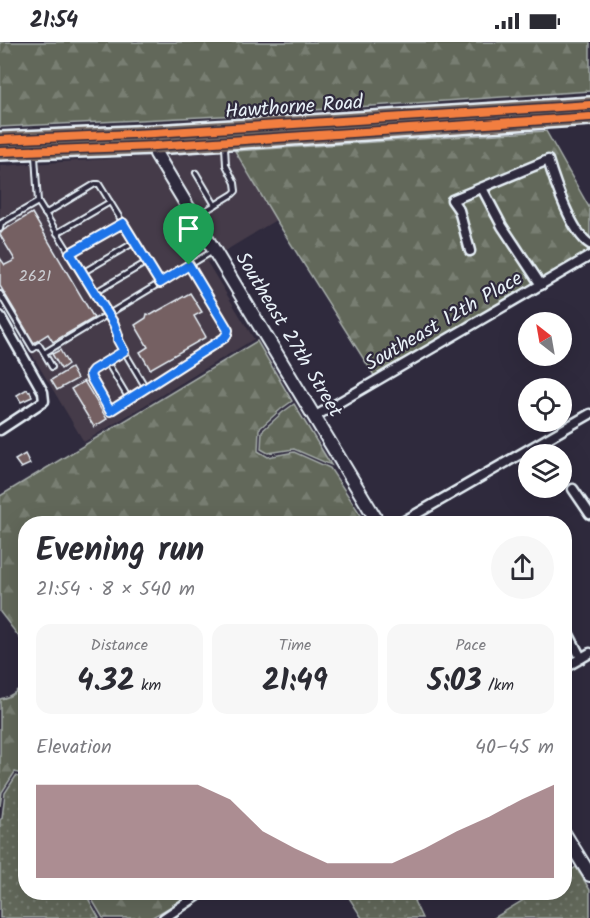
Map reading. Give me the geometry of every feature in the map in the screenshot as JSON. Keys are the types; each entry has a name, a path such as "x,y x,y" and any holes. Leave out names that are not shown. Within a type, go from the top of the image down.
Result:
{"highway":[{"name":"Hawthorne Road","path":"533,115 590,105"},
{"name":"Hawthorne Road","path":"0,152 35,145 155,140 533,115 590,117"},
{"name":"Hawthorne Road","path":"155,140 225,142 343,127"},
{"name":"Hawthorne Road","path":"0,140 35,145"}],"street":[{"name":"Southeast 27th Street","path":"155,140 156,154 374,516"},
{"path":"470,251 459,210 452,200 548,160 568,214 583,240 590,244"},
{"path":"482,188 502,226 541,285"},
{"name":"Southeast 12th Place","path":"314,417 590,256"},
{"path":"0,316 44,392 44,401 0,430"},
{"path":"413,516 590,414"},
{"path":"573,489 590,514"},
{"path":"572,641 581,658"},
{"path":"572,663 590,653"},
{"path":"572,846 590,875"},
{"path":"164,918 191,900"}],"lane":[{"path":"194,218 236,191 237,187 226,165 225,142"},
{"path":"35,145 38,202 116,328 118,340 146,388"},
{"path":"196,173 215,205"},
{"path":"45,214 95,184 99,184 160,283"},
{"path":"0,229 1,223 38,202"},
{"path":"57,233 110,202"},
{"path":"70,253 123,223"},
{"path":"82,273 135,242"},
{"path":"44,353 214,251"},
{"path":"94,293 147,262"},
{"path":"124,351 90,374 110,411 224,338 228,330 189,265"},
{"path":"0,294 33,349 39,345 52,367"},
{"path":"107,362 129,399"}],"shaded area":[{"path":"235,151 276,220 220,254 160,156"},
{"path":"153,156 214,258 207,262 254,339 84,442 0,301 0,166"}],"green space":[{"path":"0,42 590,42 590,91 240,115 0,127"},
{"path":"546,131 590,209 590,240 583,234 571,214 549,155 451,197 468,254 474,253 462,210 457,202 481,192 536,283 375,377 235,151"},
{"path":"546,164 565,215 580,241 590,247 590,250 541,280 504,225 487,190"},
{"path":"257,341 292,401 259,429 258,451 268,457 294,452 330,468 361,516 18,516 18,635 0,612 0,496"},
{"path":"294,404 331,465 294,449 268,453 261,449 262,431"},
{"path":"18,690 18,773 15,772 2,792 0,806 0,699"},
{"path":"16,776 18,777 18,900 89,900 99,918 0,918 0,820 5,793"},
{"path":"576,867 590,890 590,918 494,918 524,900 572,900 572,870"},
{"path":"92,900 182,900 151,918 103,918"},
{"path":"350,900 416,900 414,901 422,918 362,918"}],"building":[{"path":"32,213 94,318 53,342 48,334 34,343 0,286 0,258 5,265 15,260 0,235 2,231"},
{"path":"190,293 202,312 194,316 206,337 150,369 140,352 148,347 135,325 146,318 147,314 151,315"},
{"path":"60,350 68,364 61,369 52,354"},
{"path":"71,368 77,379 57,390 51,380"},
{"path":"84,381 107,419 94,427 71,389"},
{"path":"27,389 32,397 21,402 17,395"},
{"path":"25,454 30,464 21,468 15,460"}],"cycle path":[{"path":"0,140 154,133 590,105"},
{"path":"0,152 155,146 590,117"}],"route":[{"path":"123,223 160,283 189,265 228,330 227,334 110,411 90,374 124,351 118,340 114,324 70,253 123,223"}]}
